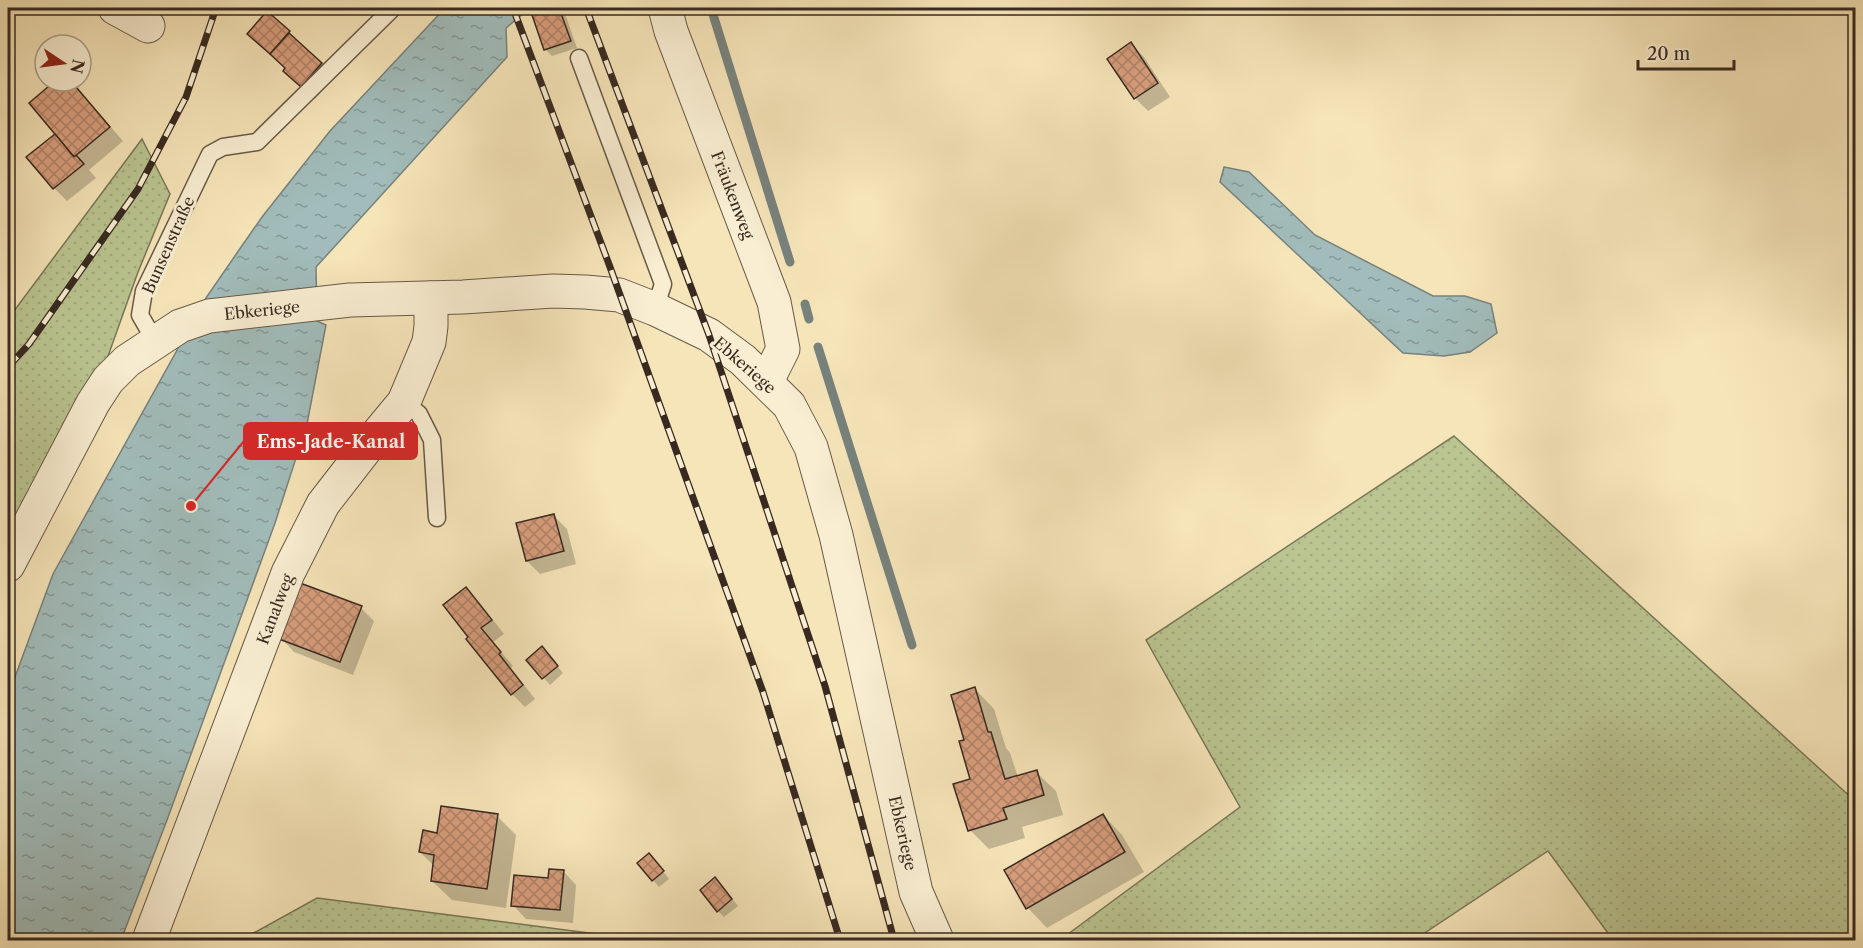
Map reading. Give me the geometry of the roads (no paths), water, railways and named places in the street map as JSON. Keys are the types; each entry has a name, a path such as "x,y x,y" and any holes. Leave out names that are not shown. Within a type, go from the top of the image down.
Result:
{"street":[{"path":"115,8 148,26"},
{"name":"Fräukenweg","path":"665,8 671,31 774,302 783,349 766,381"},
{"name":"Ebkeriege","path":"155,341 180,326 209,316 350,300 553,291 585,292 619,296 655,309 709,335 743,360 789,405 811,447 836,535 916,892 937,940"},
{"name":"Kanalweg","path":"149,940 288,573 323,504 404,402 429,342 431,297"},
{"path":"8,565 108,380 127,361 155,341"}],"lane":[{"name":"Bunsenstraße","path":"155,341 140,315 144,291 210,154 223,147 257,142 393,8"},
{"path":"579,58 663,284 655,309"},
{"path":"404,402 419,414 432,440 436,518"}],"water":[{"path":"445,8 530,8 506,28 507,57 316,267 317,321 326,325 307,424 275,523 121,940 8,940 8,696 53,574 206,298 239,250 330,131"},
{"path":"1224,167 1249,172 1315,235 1433,296 1465,296 1491,304 1497,333 1470,352 1444,356 1403,353 1220,182"}],"waterway":[{"path":"711,8 790,262"},
{"path":"805,304 809,319"},
{"path":"818,347 912,645"}],"railway":[{"path":"8,367 29,344 138,189 186,97 216,8"},
{"path":"513,8 610,267 763,692 840,940"},
{"path":"586,8 709,335 825,686 894,940"}],"place":[{"name":"Ems-Jade-Kanal","path":"191,506"}]}
